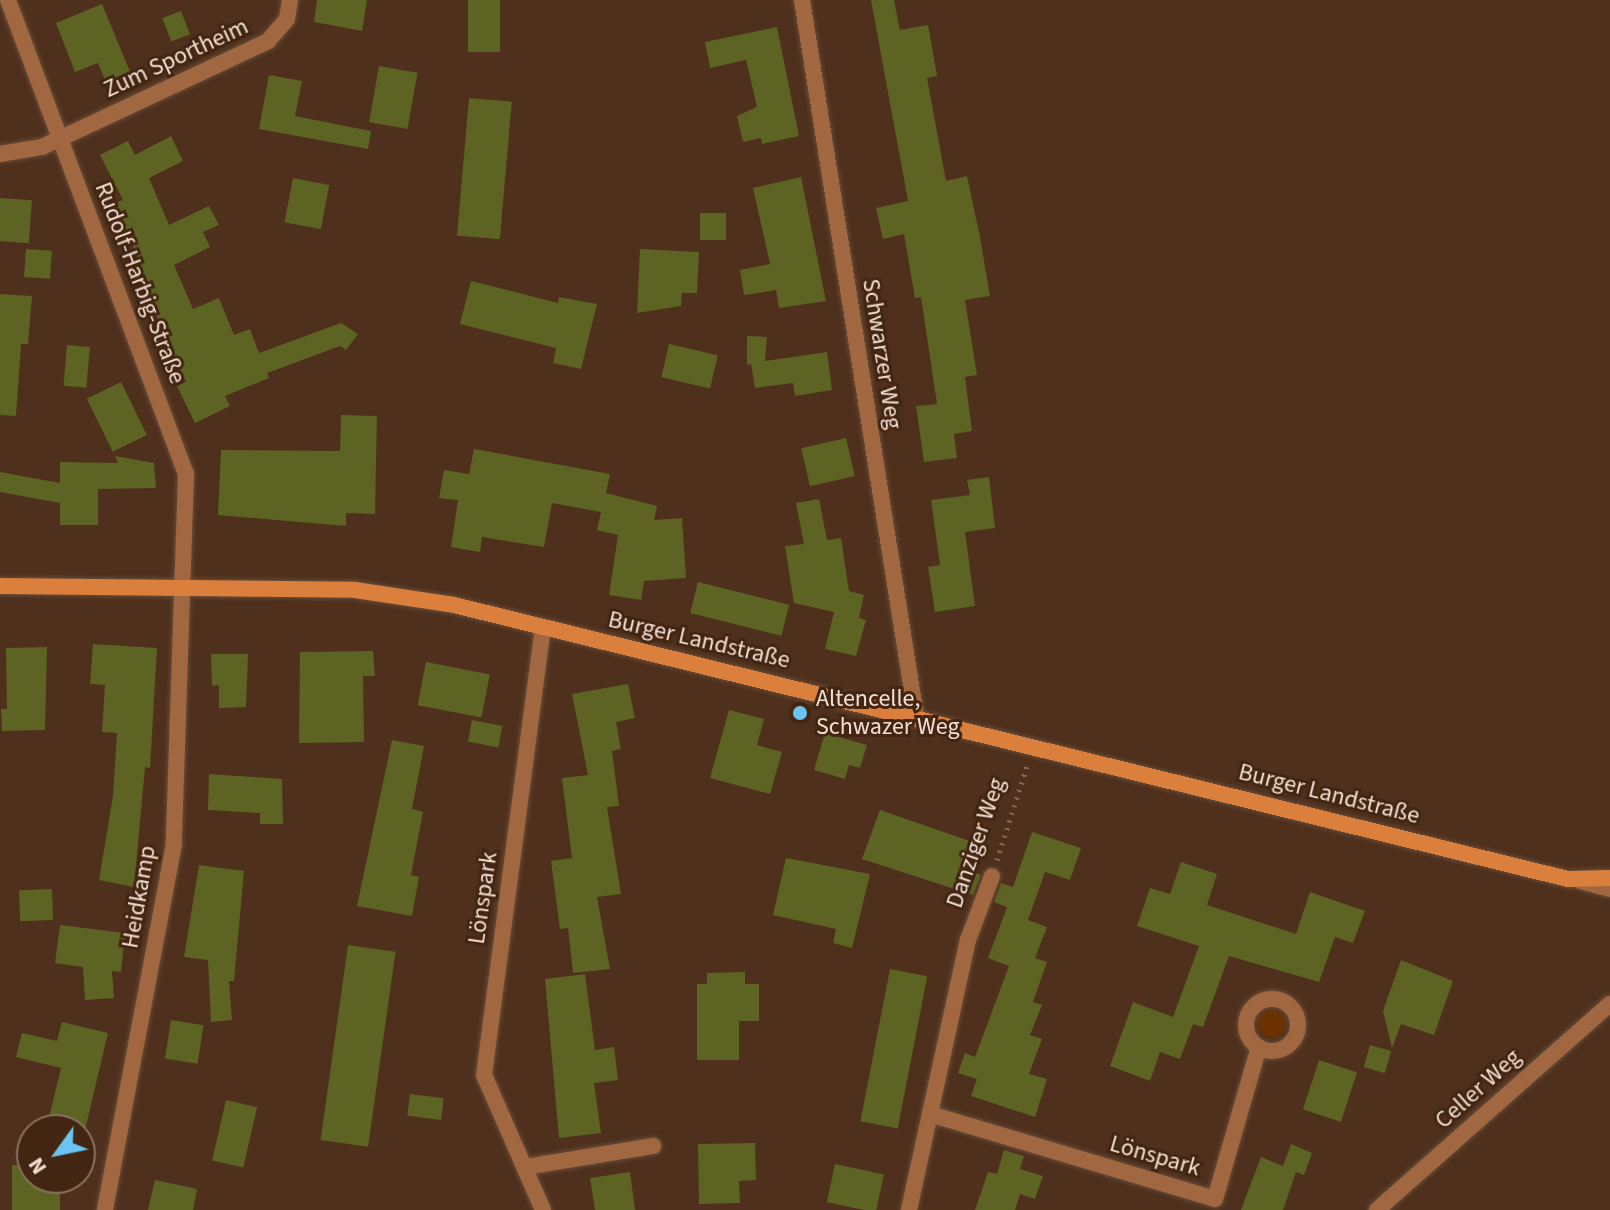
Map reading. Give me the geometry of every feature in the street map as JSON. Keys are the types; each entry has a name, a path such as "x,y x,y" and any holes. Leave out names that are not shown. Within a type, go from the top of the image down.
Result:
{"street":[{"name":"Rudolf-Harbig-Straße","path":"8,0 186,474 185,589"},
{"name":"Zum Sportheim","path":"0,154 60,139 268,41 287,19 290,0"},
{"name":"Schwarzer Weg","path":"802,0 916,716"},
{"name":"Burger Landstraße","path":"0,586 355,590 454,605 916,716 1568,879 1610,878"},
{"name":"Heidkamp","path":"105,1210 174,844 185,589"},
{"name":"Lönspark","path":"543,628 484,1075 543,1210"},
{"name":"Danziger Weg","path":"930,1114 968,940 992,876"},
{"name":"Celler Weg","path":"1377,1210 1610,1004"},
{"name":"Lönspark","path":"930,1114 1215,1199 1259,1047"},
{"path":"909,1210 930,1114"},
{"path":"525,1167 653,1146"}],"lane":[{"path":"1568,879 1610,890"}],"path":[{"name":"Danziger Weg","path":"992,876 1028,761"}],"shaded area":[{"path":"1272,1010 1282,1014 1286,1024 1282,1034 1272,1038 1262,1034 1258,1024 1262,1014"}],"building":[{"path":"317,0 367,0 362,31 314,22"},
{"path":"468,0 500,0 500,52 468,52"},
{"path":"871,0 894,0 900,30 928,25 937,76 927,78 946,181 967,176 980,237 990,296 965,300 977,375 965,377 972,431 954,434 957,458 924,462 916,406 937,404 921,297 915,298 904,234 883,239 876,208 908,201"},
{"path":"102,4 133,79 109,89 98,63 75,72 56,23"},
{"path":"181,11 190,34 171,42 162,18"},
{"path":"777,27 799,136 762,144 761,138 743,142 737,116 757,107 746,60 710,68 705,42"},
{"path":"379,66 417,73 408,129 369,122"},
{"path":"269,75 302,81 295,116 371,131 368,149 259,129"},
{"path":"469,98 512,102 500,239 457,235"},
{"path":"171,136 183,161 149,178 169,225 209,206 219,225 203,232 210,247 174,265 193,309 219,298 234,335 250,329 259,353 341,323 358,334 346,350 340,346 267,373 269,378 225,396 230,406 195,423 177,386 186,382 136,270 142,268 115,203 123,200 100,155 128,141 135,155"},
{"path":"801,177 826,301 779,308 776,290 744,295 740,270 770,264 753,188"},
{"path":"293,178 329,185 321,229 284,222"},
{"path":"0,198 32,200 29,243 0,241"},
{"path":"700,213 726,213 726,240 700,240"},
{"path":"26,249 52,251 50,279 24,277"},
{"path":"640,249 699,252 697,293 682,293 681,306 637,313"},
{"path":"471,281 558,303 559,297 597,304 581,369 553,363 556,348 460,324"},
{"path":"0,294 32,296 28,344 21,344 16,416 0,415"},
{"path":"747,336 767,337 765,361 827,352 832,390 795,396 793,383 755,388 751,364 747,365"},
{"path":"669,344 718,355 710,388 661,377"},
{"path":"67,345 90,347 86,388 63,386"},
{"path":"121,382 147,435 113,452 87,399"},
{"path":"341,415 377,416 375,514 346,513 346,526 218,515 221,450 340,451"},
{"path":"846,438 855,476 810,486 801,448"},
{"path":"474,449 610,474 606,493 657,506 654,520 682,518 686,578 644,581 641,600 609,595 618,535 597,530 601,512 552,503 544,547 482,537 480,552 451,547 458,500 439,498 444,470 469,474"},
{"path":"115,456 154,463 156,488 98,489 98,525 60,525 60,503 0,492 0,472 60,483 60,462 118,463"},
{"path":"989,477 995,528 965,532 975,606 935,612 928,567 940,565 931,500 970,495 967,480"},
{"path":"819,499 827,540 841,538 849,591 864,595 859,618 866,620 856,656 825,649 834,612 794,603 785,546 804,544 796,503"},
{"path":"698,582 789,605 781,636 690,613"},
{"path":"93,644 157,648 150,768 145,767 134,887 99,880 113,796 117,733 102,732 105,685 90,684"},
{"path":"47,647 45,730 2,731 1,709 7,709 6,648"},
{"path":"373,651 375,676 363,676 364,742 299,743 300,652"},
{"path":"211,654 248,654 246,707 219,708 219,685 212,686"},
{"path":"426,662 490,674 481,718 418,705"},
{"path":"628,684 635,718 616,722 621,749 612,751 619,806 607,807 621,894 597,897 610,969 573,973 568,928 560,929 551,861 572,858 562,778 588,775 572,694"},
{"path":"729,710 764,719 757,745 782,752 770,794 710,778"},
{"path":"472,720 502,726 498,748 468,742"},
{"path":"825,733 867,745 860,768 849,765 845,779 814,770"},
{"path":"392,740 424,746 412,809 423,812 411,875 419,877 412,916 357,906"},
{"path":"209,774 282,779 283,824 260,824 260,813 208,810"},
{"path":"880,810 978,844 969,871 981,875 973,895 862,859"},
{"path":"1032,832 1081,848 1070,880 1045,872 1028,920 1047,927 1035,958 1047,962 1033,1002 1042,1005 1030,1035 1042,1039 1029,1074 1047,1079 1035,1117 971,1096 977,1079 958,1073 965,1053 975,1057 1009,966 988,958 1007,907 994,902 1001,883 1013,887"},
{"path":"786,858 870,874 852,948 833,943 836,929 773,915"},
{"path":"1181,862 1217,874 1207,905 1296,934 1310,892 1365,911 1353,943 1335,937 1319,982 1229,956 1203,1027 1193,1024 1180,1059 1160,1052 1150,1081 1110,1066 1133,1002 1173,1017 1199,946 1137,926 1150,888 1170,894"},
{"path":"199,865 244,871 234,981 229,981 232,1020 211,1022 208,960 184,957"},
{"path":"52,889 53,920 20,921 19,890"},
{"path":"60,925 125,933 121,972 112,971 114,998 85,1000 83,967 55,963"},
{"path":"348,945 396,952 368,1147 321,1140"},
{"path":"1401,960 1453,981 1434,1035 1401,1024 1392,1048 1383,1011"},
{"path":"890,969 927,976 898,1128 860,1121"},
{"path":"745,972 745,984 759,984 759,1021 739,1021 739,1060 697,1060 697,984 707,984 707,973"},
{"path":"585,974 595,1050 614,1047 618,1080 594,1083 601,1133 559,1138 545,979"},
{"path":"171,1020 204,1025 197,1064 165,1059"},
{"path":"62,1022 108,1033 89,1114 50,1114 61,1068 16,1057 22,1033 57,1041"},
{"path":"1370,1045 1391,1051 1385,1073 1364,1067"},
{"path":"1319,1060 1357,1072 1341,1122 1303,1109"},
{"path":"410,1094 444,1098 441,1120 407,1116"},
{"path":"226,1100 257,1107 243,1168 212,1160"},
{"path":"755,1143 756,1180 739,1181 740,1203 699,1204 698,1144"},
{"path":"1291,1144 1312,1153 1304,1175 1296,1172 1283,1210 1241,1210 1261,1157 1283,1166"},
{"path":"1004,1150 1024,1156 1020,1169 1043,1176 1035,1199 1020,1194 1015,1210 975,1210 988,1172 997,1174"},
{"path":"835,1164 884,1174 876,1210 827,1202"},
{"path":"12,1165 16,1165 16,1194 60,1194 60,1210 12,1210"},
{"path":"630,1172 635,1210 595,1210 590,1178"},
{"path":"155,1180 197,1189 193,1210 148,1210"}],"place":[{"name":"Altencelle, Schwazer Weg","path":"800,713"}]}
